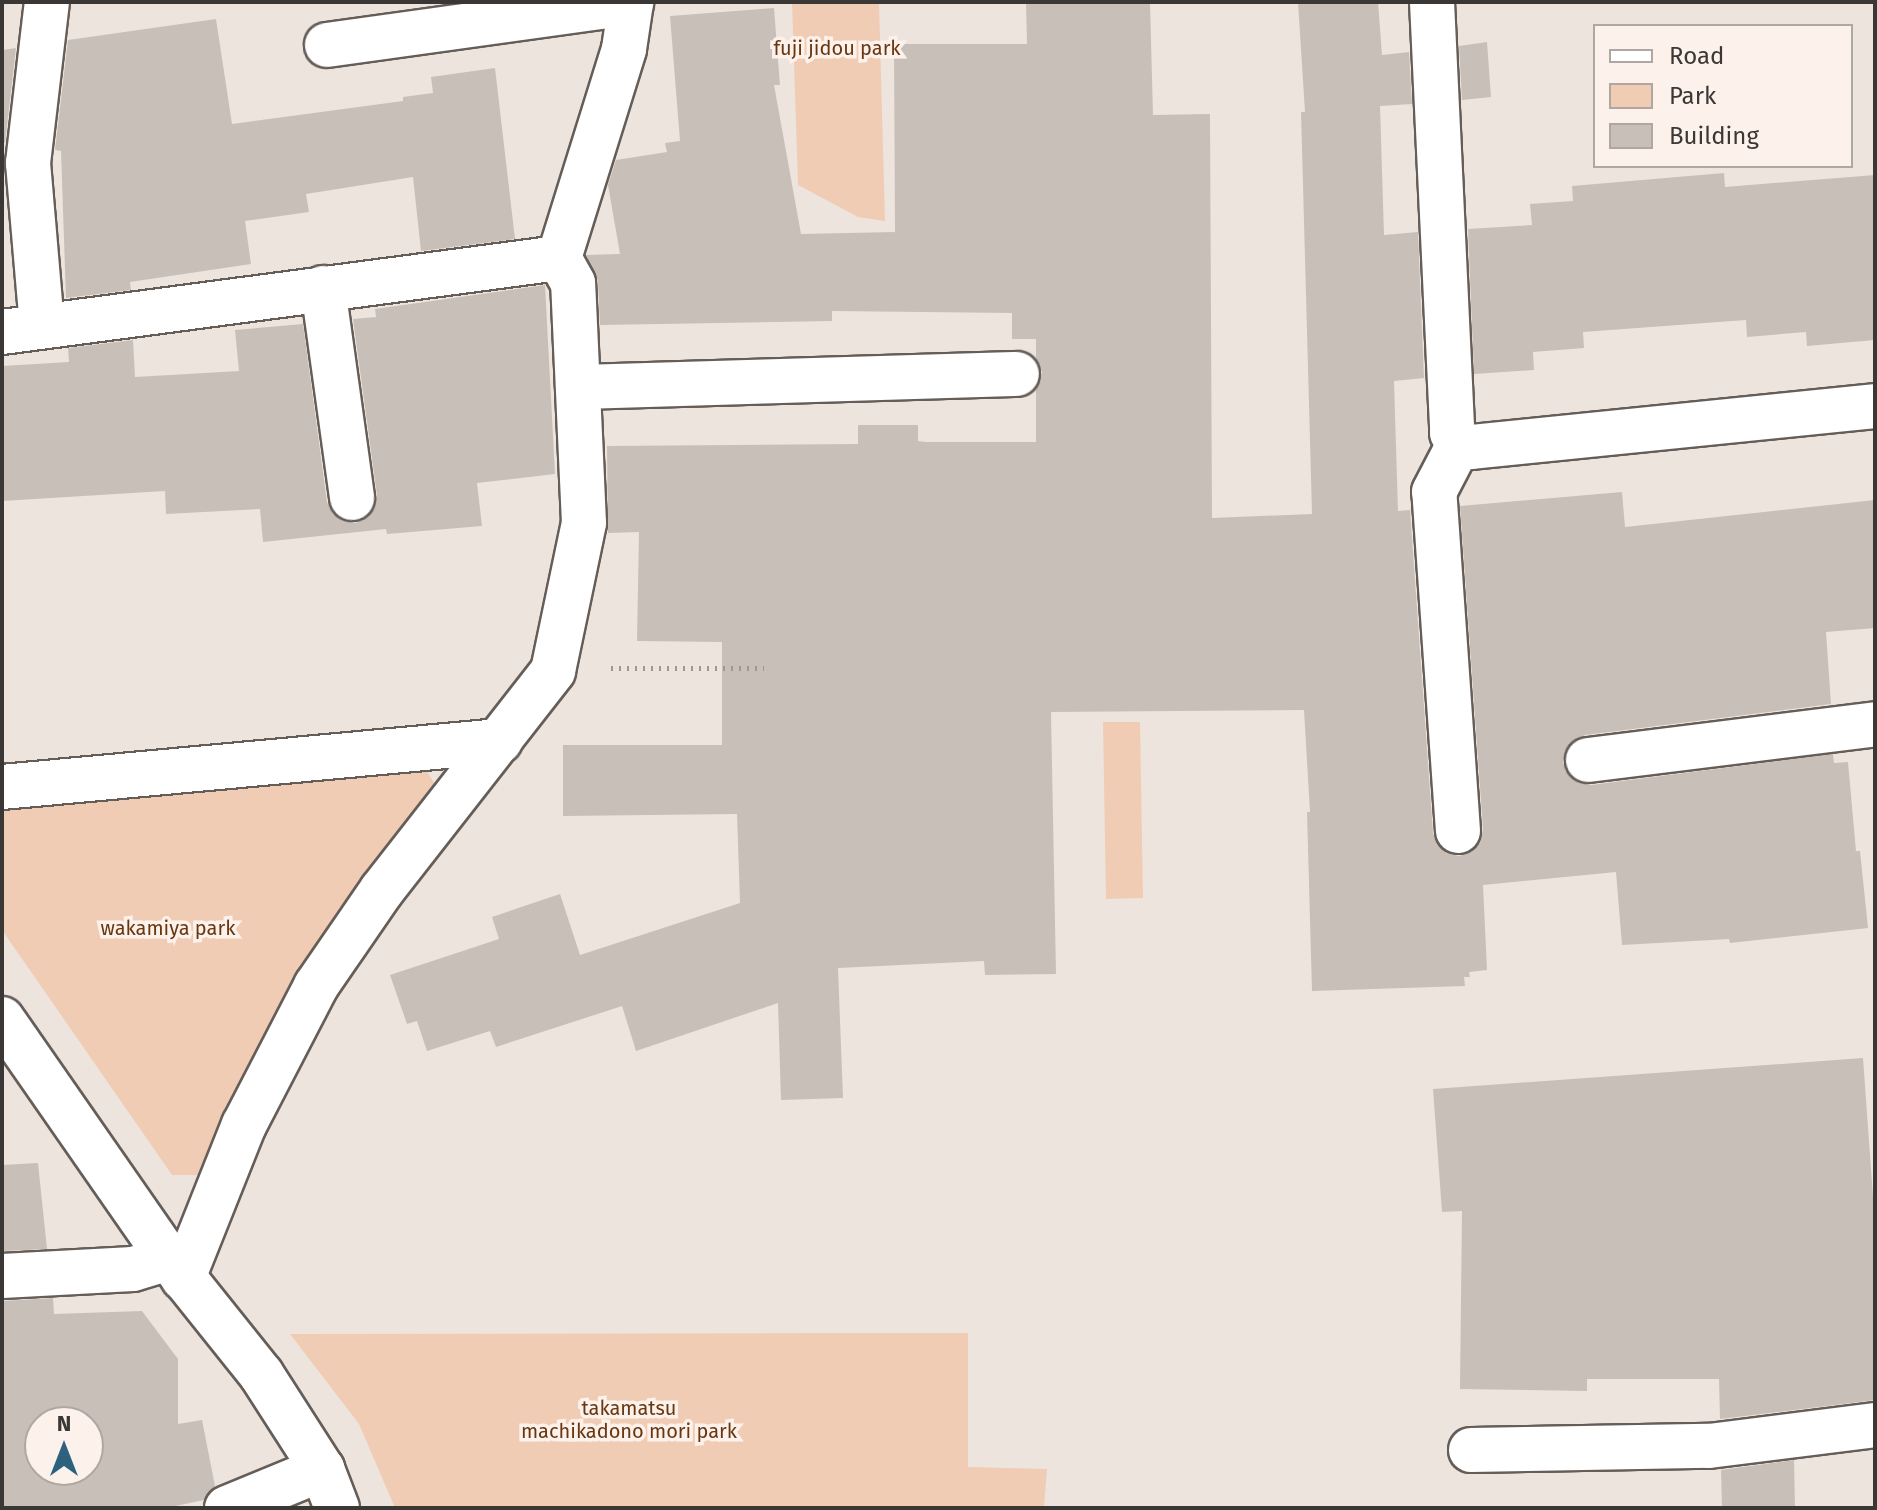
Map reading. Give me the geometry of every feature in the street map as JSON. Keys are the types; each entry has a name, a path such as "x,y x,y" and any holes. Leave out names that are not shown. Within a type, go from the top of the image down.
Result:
{"street":[{"path":"47,2 28,163 22,329 559,258"},
{"path":"176,1268 244,1125 316,986 382,890 500,741 554,667 584,523 573,283 559,258 624,49 631,2 327,45"},
{"path":"1432,2 1452,433 1459,444 1472,447 1875,406"},
{"path":"323,288 352,498"},
{"path":"578,387 1017,374"},
{"path":"1458,831 1434,492 1459,444"},
{"path":"1588,760 1875,724"},
{"path":"2,787 500,741"},
{"path":"2,1019 176,1268 261,1374 330,1489 227,1508"},
{"path":"2,1276 176,1268"},
{"path":"1471,1450 1709,1446 1875,1425"}],"path":[{"path":"554,667 764,668"}],"green space":[{"name":"fuji jidou park","path":"792,2 879,2 885,221 858,217 798,185"},
{"path":"1103,722 1140,722 1143,898 1106,899"},
{"name":"wakamiya park","path":"423,765 438,789 306,962 199,1175 172,1175 2,930 2,804"},
{"name":"takamatsu machikadono mori park","path":"968,1333 968,1467 1047,1469 1044,1508 395,1508 359,1424 290,1334"}],"building":[{"path":"1026,2 1150,2 1153,115 1210,114 1212,518 1312,514 1301,112 1305,112 1298,2 1378,2 1382,55 1409,52 1412,104 1380,106 1384,235 1418,232 1424,378 1394,381 1398,511 1410,510 1433,833 1437,844 1446,853 1459,856 1471,852 1480,843 1483,829 1460,506 1622,492 1625,527 1875,500 1875,628 1826,632 1831,704 1585,735 1572,741 1565,751 1563,762 1569,776 1579,783 1591,785 1833,754 1834,763 1848,762 1856,851 1860,851 1868,928 1730,943 1729,939 1622,945 1616,872 1483,885 1487,970 1469,972 1470,977 1464,977 1465,986 1312,991 1307,812 1310,812 1304,710 1051,712 1056,974 985,975 984,961 838,968 843,1098 781,1100 778,1003 636,1051 622,1006 496,1047 490,1031 427,1051 417,1021 407,1024 390,975 499,939 492,917 560,894 580,955 740,903 737,814 563,816 563,745 722,745 722,642 637,641 639,532 608,533 607,446 858,444 858,425 918,425 918,441 926,442 1036,442 1036,389 1042,372 1036,358 1036,339 1012,339 1012,313 832,311 832,321 600,325 598,281 586,255 620,254 608,185 616,160 667,152 665,143 680,141 670,16 774,8 780,85 774,85 801,234 895,232 894,44 1027,44"},
{"path":"216,19 232,124 403,101 403,97 433,93 431,77 495,68 515,239 421,251 413,177 306,194 309,212 245,221 251,264 130,282 131,290 66,298 61,151 55,150 68,40"},
{"path":"1487,42 1491,97 1462,100 1459,46"},
{"path":"16,48 5,143 2,143 2,50"},
{"path":"1724,173 1725,187 1875,175 1875,340 1807,346 1806,332 1747,337 1746,320 1583,332 1584,348 1533,352 1534,370 1474,374 1468,229 1532,225 1530,204 1573,201 1572,186"},
{"path":"545,285 555,474 477,483 482,526 387,534 386,529 263,542 260,509 166,514 165,491 2,501 2,366 69,362 68,348 133,340 135,377 239,371 235,330 303,324 327,502 333,514 342,521 356,523 368,517 375,508 377,495 353,319 376,317 375,309"},
{"path":"1863,1058 1875,1224 1875,1400 1720,1419 1719,1379 1587,1379 1587,1391 1460,1389 1462,1211 1442,1212 1433,1089"},
{"path":"38,1163 47,1249 2,1251 2,1165"},
{"path":"53,1298 54,1314 142,1311 178,1359 178,1424 202,1420 215,1486 204,1500 166,1508 2,1508 2,1301"},
{"path":"1794,1460 1795,1508 1722,1508 1721,1470"}]}
